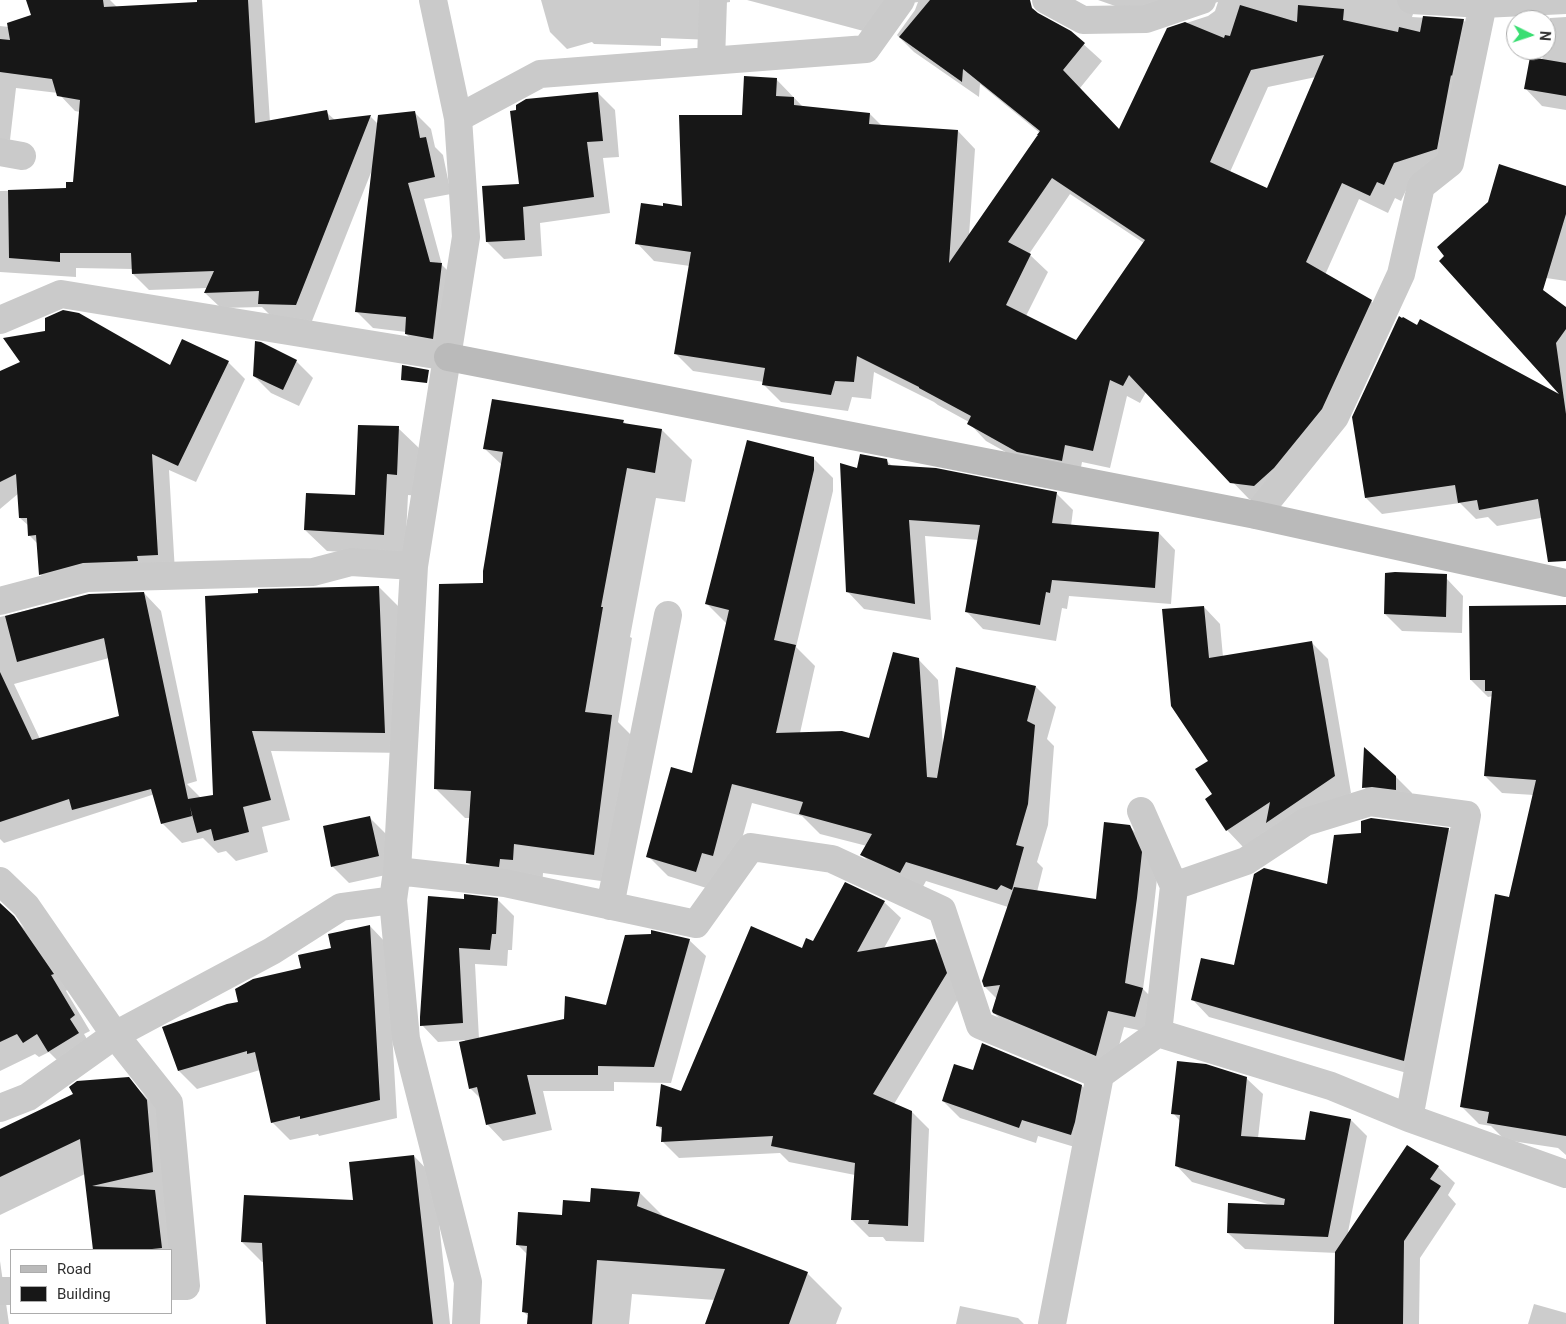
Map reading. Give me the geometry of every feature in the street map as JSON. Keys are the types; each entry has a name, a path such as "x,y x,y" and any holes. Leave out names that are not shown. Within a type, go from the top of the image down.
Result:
{"street":[{"path":"433,0 458,118 466,237 414,566 397,870 393,900 406,1039 468,1282 466,1324"},
{"path":"712,61 713,0"},
{"path":"458,118 540,74 866,49 901,0"},
{"path":"1049,1 1083,20 1092,20 1146,19 1202,0"},
{"path":"1411,0 1483,4 1566,0"},
{"path":"1256,515 1335,418 1401,274 1421,186 1450,163 1483,4"},
{"path":"0,320 61,294 448,357 1256,515 1566,583"},
{"path":"0,601 87,578 313,572 351,562 414,566"},
{"path":"610,906 668,615"},
{"path":"1174,886 1246,861 1304,822 1370,802 1467,815 1409,1118"},
{"path":"1052,1324 1100,1074 1158,1033 1174,886 1141,811"},
{"path":"397,870 505,883 696,924 751,847 832,859 942,910 980,1025 1100,1074"},
{"path":"0,881 26,906 115,1035 169,1103 186,1286 172,1286"},
{"path":"0,1108 28,1097 115,1035 272,951 341,908 393,900"},
{"path":"1158,1033 1331,1086 1409,1118 1566,1174"}],"building":[{"path":"26,0 103,0 104,7 197,2 197,0 248,0 255,123 327,110 329,120 371,115 296,305 258,304 259,291 204,293 214,271 132,274 131,253 60,253 60,262 9,258 8,190 66,188 66,182 73,182 80,100 57,96 52,79 0,72 0,39 10,40 7,23 31,15"},
{"path":"930,0 1030,0 1032,8 1038,13 1071,31 1085,43 1063,70 1119,129 1167,28 1185,22 1224,38 1225,35 1230,36 1240,5 1297,22 1298,5 1344,9 1343,20 1398,32 1399,27 1420,32 1423,16 1464,19 1437,149 1394,163 1384,185 1377,182 1370,196 1342,183 1306,262 1372,300 1322,409 1274,468 1254,486 1230,483 1129,375 1123,386 1110,380 1093,451 1065,445 1062,461 1017,452 967,424 971,416 857,356 854,382 835,381 831,395 762,385 765,368 674,354 691,252 635,244 641,203 663,206 663,203 682,206 679,115 742,115 744,76 777,78 776,96 794,97 794,105 870,113 869,124 958,130 949,263 1040,131 963,69 962,82 899,37","holes":["1324,55 1267,188 1210,162 1251,70","1052,178 1145,240 1076,340 1006,305 1031,254 1008,242"]},
{"path":"1529,60 1548,60 1566,63 1566,96 1524,89"},
{"path":"598,92 603,141 587,142 594,197 523,207 525,240 486,242 482,186 519,184 510,111 516,110 516,105 526,99"},
{"path":"415,111 420,138 426,137 435,177 408,183 430,262 442,263 433,339 405,334 406,317 355,312 378,115"},
{"path":"1499,164 1566,186 1566,214 1543,290 1566,307 1566,329 1556,343 1566,414 1566,561 1548,562 1538,499 1479,510 1477,500 1458,503 1455,485 1365,498 1352,417 1399,316 1417,325 1420,319 1559,394 1439,261 1444,256 1437,247 1488,202"},
{"path":"63,310 79,313 170,365 182,339 229,361 178,466 152,454 158,555 137,556 138,561 83,563 39,575 36,535 28,536 27,518 19,518 16,474 0,482 0,371 20,362 3,338 45,331 45,318"},
{"path":"255,341 261,342 297,360 283,390 253,376"},
{"path":"402,365 429,370 427,383 401,380"},
{"path":"492,399 624,420 623,423 662,429 655,473 627,468 601,607 603,607 585,712 612,715 594,855 514,844 513,860 500,859 499,867 466,863 471,791 434,789 439,584 483,583 483,571 503,452 483,449"},
{"path":"358,425 399,426 397,475 387,474 384,535 304,530 306,493 355,495"},
{"path":"747,440 814,457 814,470 774,640 796,645 776,733 842,731 869,738 893,652 919,658 927,777 937,778 956,667 1036,686 1027,721 1035,725 1028,804 1016,845 1024,847 1012,890 1001,885 997,890 906,862 900,873 860,855 872,834 799,814 803,802 732,784 713,856 702,853 696,872 646,857 671,767 692,773 729,610 705,604"},
{"path":"860,454 887,459 888,465 936,468 1057,492 1052,523 1159,532 1155,588 1052,580 1050,593 1046,592 1040,625 965,612 980,525 909,520 915,604 846,592 840,463 857,468"},
{"path":"1385,573 1447,574 1446,617 1384,614"},
{"path":"379,586 385,733 252,731 271,800 243,807 249,832 214,841 211,829 197,833 190,807 192,816 161,824 151,789 72,810 69,799 0,822 0,672 32,740 119,716 104,638 17,662 5,616 89,594 144,592 188,799 213,795 205,596 258,593 258,589"},
{"path":"1566,605 1566,1136 1487,1123 1489,1112 1460,1107 1495,894 1509,897 1536,780 1484,776 1492,691 1485,691 1485,680 1470,680 1469,606"},
{"path":"1204,606 1209,658 1312,641 1335,776 1266,823 1270,802 1226,831 1205,799 1212,794 1195,769 1208,761 1171,706 1162,609"},
{"path":"1364,747 1396,776 1396,790 1372,787 1362,788"},
{"path":"370,816 379,856 331,867 323,826"},
{"path":"1371,818 1449,828 1404,1061 1191,1000 1201,958 1234,965 1254,874 1264,868 1327,884 1334,835 1361,833 1361,821"},
{"path":"1104,822 1130,825 1142,852 1125,983 1143,988 1135,1017 1108,1011 1096,1056 993,1013 1000,985 984,987 982,981 1014,887 1096,899"},
{"path":"845,882 885,901 857,952 935,939 947,973 873,1094 912,1111 908,1226 868,1224 869,1220 851,1220 855,1163 771,1146 773,1136 661,1142 662,1127 656,1126 661,1084 681,1091 751,926 802,948 806,938 813,941"},
{"path":"464,894 498,898 496,934 492,934 490,950 459,948 463,1023 420,1026 428,896 464,899"},
{"path":"0,903 14,916 54,974 51,975 75,1015 70,1019 79,1033 48,1052 37,1034 23,1043 17,1034 0,1042"},
{"path":"370,925 380,1100 300,1119 300,1116 271,1123 255,1052 247,1054 247,1051 178,1071 162,1027 227,1004 238,1002 235,989 253,979 301,968 298,955 331,948 328,934"},
{"path":"651,930 690,939 654,1067 598,1066 598,1075 527,1075 536,1114 486,1125 477,1087 469,1089 459,1042 564,1019 565,996 606,1005 625,935 651,934"},
{"path":"982,1043 1082,1085 1071,1135 1022,1120 1019,1128 942,1101 954,1064 973,1070"},
{"path":"1177,1061 1206,1064 1247,1077 1241,1136 1305,1140 1310,1111 1351,1119 1328,1237 1227,1233 1228,1203 1284,1205 1285,1199 1175,1166 1180,1115 1171,1114"},
{"path":"129,1077 147,1100 153,1172 92,1186 155,1190 162,1248 93,1249 80,1139 0,1177 0,1129 73,1094 69,1087 77,1081"},
{"path":"1407,1145 1439,1166 1430,1179 1441,1186 1404,1241 1403,1324 1334,1324 1335,1252"},
{"path":"414,1155 433,1324 266,1324 262,1243 241,1242 244,1195 353,1200 349,1162"},
{"path":"591,1188 640,1192 637,1206 808,1272 789,1324 705,1324 725,1269 597,1260 592,1324 527,1324 528,1313 522,1312 527,1246 516,1245 518,1212 562,1215 563,1200 590,1202"}]}
